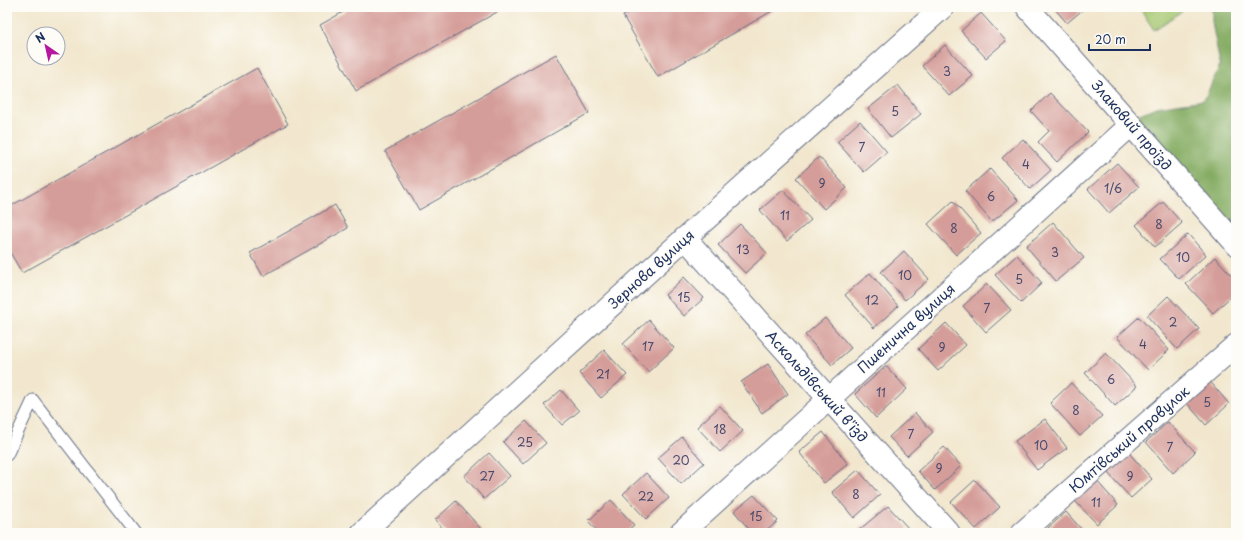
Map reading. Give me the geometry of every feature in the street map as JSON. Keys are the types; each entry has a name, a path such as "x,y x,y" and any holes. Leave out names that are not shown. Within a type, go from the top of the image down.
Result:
{"street":[{"name":"Зернова вулиця","path":"362,533 685,238 943,7"},
{"name":"Злаковий проїзд","path":"1027,7 1236,244"},
{"name":"Пшенична вулиця","path":"681,533 1131,125"},
{"name":"Аскольдівський в'їзд","path":"685,238 949,533"},
{"name":"Юмтівський провулок","path":"1022,533 1236,345"}],"lane":[{"path":"7,455 33,400 136,533"}],"green space":[{"path":"1139,7 1188,7 1154,30"},
{"path":"1212,7 1236,7 1236,244 1135,116 1156,107 1204,100 1220,65 1212,22"}],"building":[{"path":"352,7 506,7 356,91 320,25"},
{"path":"639,7 779,7 658,77 623,16"},
{"path":"1053,7 1086,7 1067,23"},
{"path":"981,13 1006,41 986,58 961,31"},
{"path":"945,45 973,76 949,96 922,66"},
{"path":"556,54 589,113 419,210 385,151"},
{"path":"257,68 288,124 22,273 7,247 7,208"},
{"path":"898,85 921,114 891,138 868,109"},
{"path":"1050,93 1088,132 1057,162 1038,142 1049,131 1031,111"},
{"path":"860,121 887,152 864,172 837,142"},
{"path":"1023,139 1051,170 1030,189 1002,158"},
{"path":"819,157 847,188 824,209 796,178"},
{"path":"1117,163 1139,187 1109,213 1088,189"},
{"path":"990,169 1018,200 992,222 965,191"},
{"path":"783,190 811,220 787,241 760,210"},
{"path":"953,201 981,233 956,255 928,224"},
{"path":"1163,202 1182,223 1155,247 1136,225"},
{"path":"335,205 348,228 263,276 250,253"},
{"path":"1053,222 1084,258 1056,281 1026,246"},
{"path":"740,224 767,253 745,273 718,245"},
{"path":"1188,234 1206,255 1179,279 1160,259"},
{"path":"904,251 929,279 905,300 881,272"},
{"path":"1017,255 1042,283 1021,303 995,275"},
{"path":"1215,257 1236,280 1236,292 1213,313 1186,284"},
{"path":"870,273 898,306 874,328 845,295"},
{"path":"684,277 704,298 684,316 665,295"},
{"path":"987,284 1011,310 986,332 963,306"},
{"path":"1168,296 1199,329 1177,349 1147,316"},
{"path":"1139,317 1169,350 1148,370 1117,337"},
{"path":"825,318 851,348 832,365 805,335"},
{"path":"649,320 674,348 648,372 623,344"},
{"path":"946,323 966,345 938,371 918,349"},
{"path":"604,350 627,375 601,398 579,373"},
{"path":"1106,353 1137,386 1115,406 1085,373"},
{"path":"768,364 788,394 762,413 741,382"},
{"path":"886,366 907,389 876,418 855,394"},
{"path":"1208,379 1229,404 1206,425 1185,401"},
{"path":"1071,383 1102,416 1080,436 1050,403"},
{"path":"561,390 579,411 562,425 544,405"},
{"path":"720,406 743,431 720,452 697,427"},
{"path":"915,413 933,432 907,456 889,437"},
{"path":"1045,419 1067,448 1037,470 1015,441"},
{"path":"526,421 546,443 523,464 503,442"},
{"path":"1168,422 1195,452 1173,473 1146,442"},
{"path":"823,432 848,464 824,483 799,452"},
{"path":"682,437 704,463 681,484 658,458"},
{"path":"944,447 961,466 935,490 918,471"},
{"path":"489,453 510,476 484,499 464,476"},
{"path":"1129,453 1152,479 1131,498 1107,472"},
{"path":"858,470 880,495 854,518 832,492"},
{"path":"646,473 669,498 646,519 623,494"},
{"path":"975,480 1000,507 976,529 951,502"},
{"path":"1096,480 1118,505 1097,524 1074,500"},
{"path":"754,495 778,521 764,533 752,533 734,511"},
{"path":"611,500 634,525 625,533 599,533 588,521"},
{"path":"456,501 482,530 478,533 447,533 435,520"},
{"path":"888,506 908,528 902,533 862,533 859,530"},
{"path":"1066,512 1085,533 1052,533 1048,528"}]}
